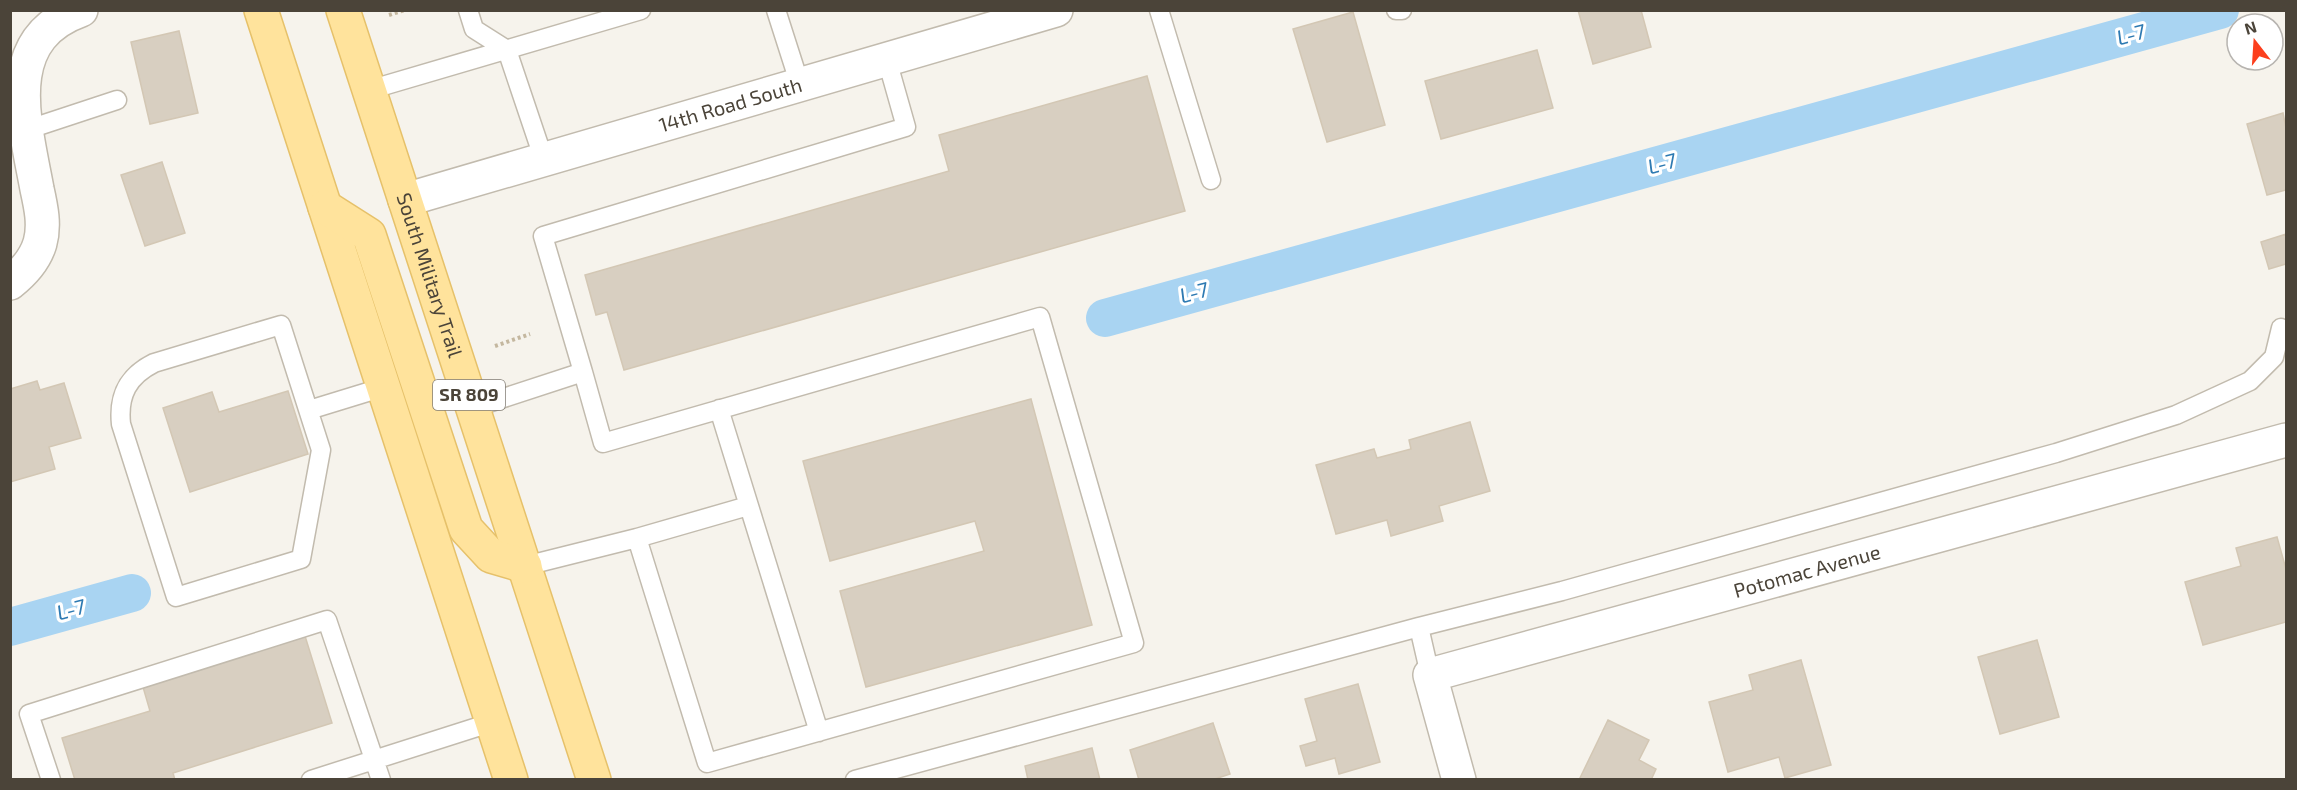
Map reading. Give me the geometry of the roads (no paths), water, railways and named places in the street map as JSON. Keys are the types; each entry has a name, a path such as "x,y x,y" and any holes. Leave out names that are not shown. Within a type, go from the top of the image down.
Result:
{"main road":[{"path":"261,10 511,780"},
{"name":"South Military Trail","path":"343,10 594,780"},
{"path":"325,207 369,235 466,529 491,556 525,566"}],"street":[{"path":"10,283 29,265 40,243 43,218 20,99 19,71 28,48 43,28 64,16 81,10"},
{"name":"14th Road South","path":"405,200 1056,10"},
{"name":"Potomac Avenue","path":"1430,675 2286,440"},
{"path":"1430,675 1459,780"}],"lane":[{"path":"468,10 474,29 507,50 544,160"},
{"path":"369,90 641,10"},
{"path":"776,10 800,85"},
{"path":"1160,10 1211,180"},
{"path":"1396,10 1402,10"},
{"path":"637,538 710,771 819,732 1134,643 1040,317 603,443 543,236 906,127 887,60"},
{"path":"26,130 117,100"},
{"path":"281,325 309,410 321,450 301,559 176,597 121,424 122,394 129,381 140,370 154,363 281,325"},
{"path":"855,780 1419,627 1562,591 2056,453 2176,415 2250,381 2274,357 2281,328"},
{"path":"473,408 583,372"},
{"path":"309,410 384,387"},
{"path":"719,410 819,732"},
{"path":"525,566 637,538 748,506"},
{"path":"51,780 29,714 327,620 381,780"},
{"path":"1419,627 1430,675"},
{"path":"310,780 493,722"}],"waterway":[{"name":"L-7","path":"1105,318 2220,10"},
{"name":"L-7","path":"10,627 132,593"}]}
